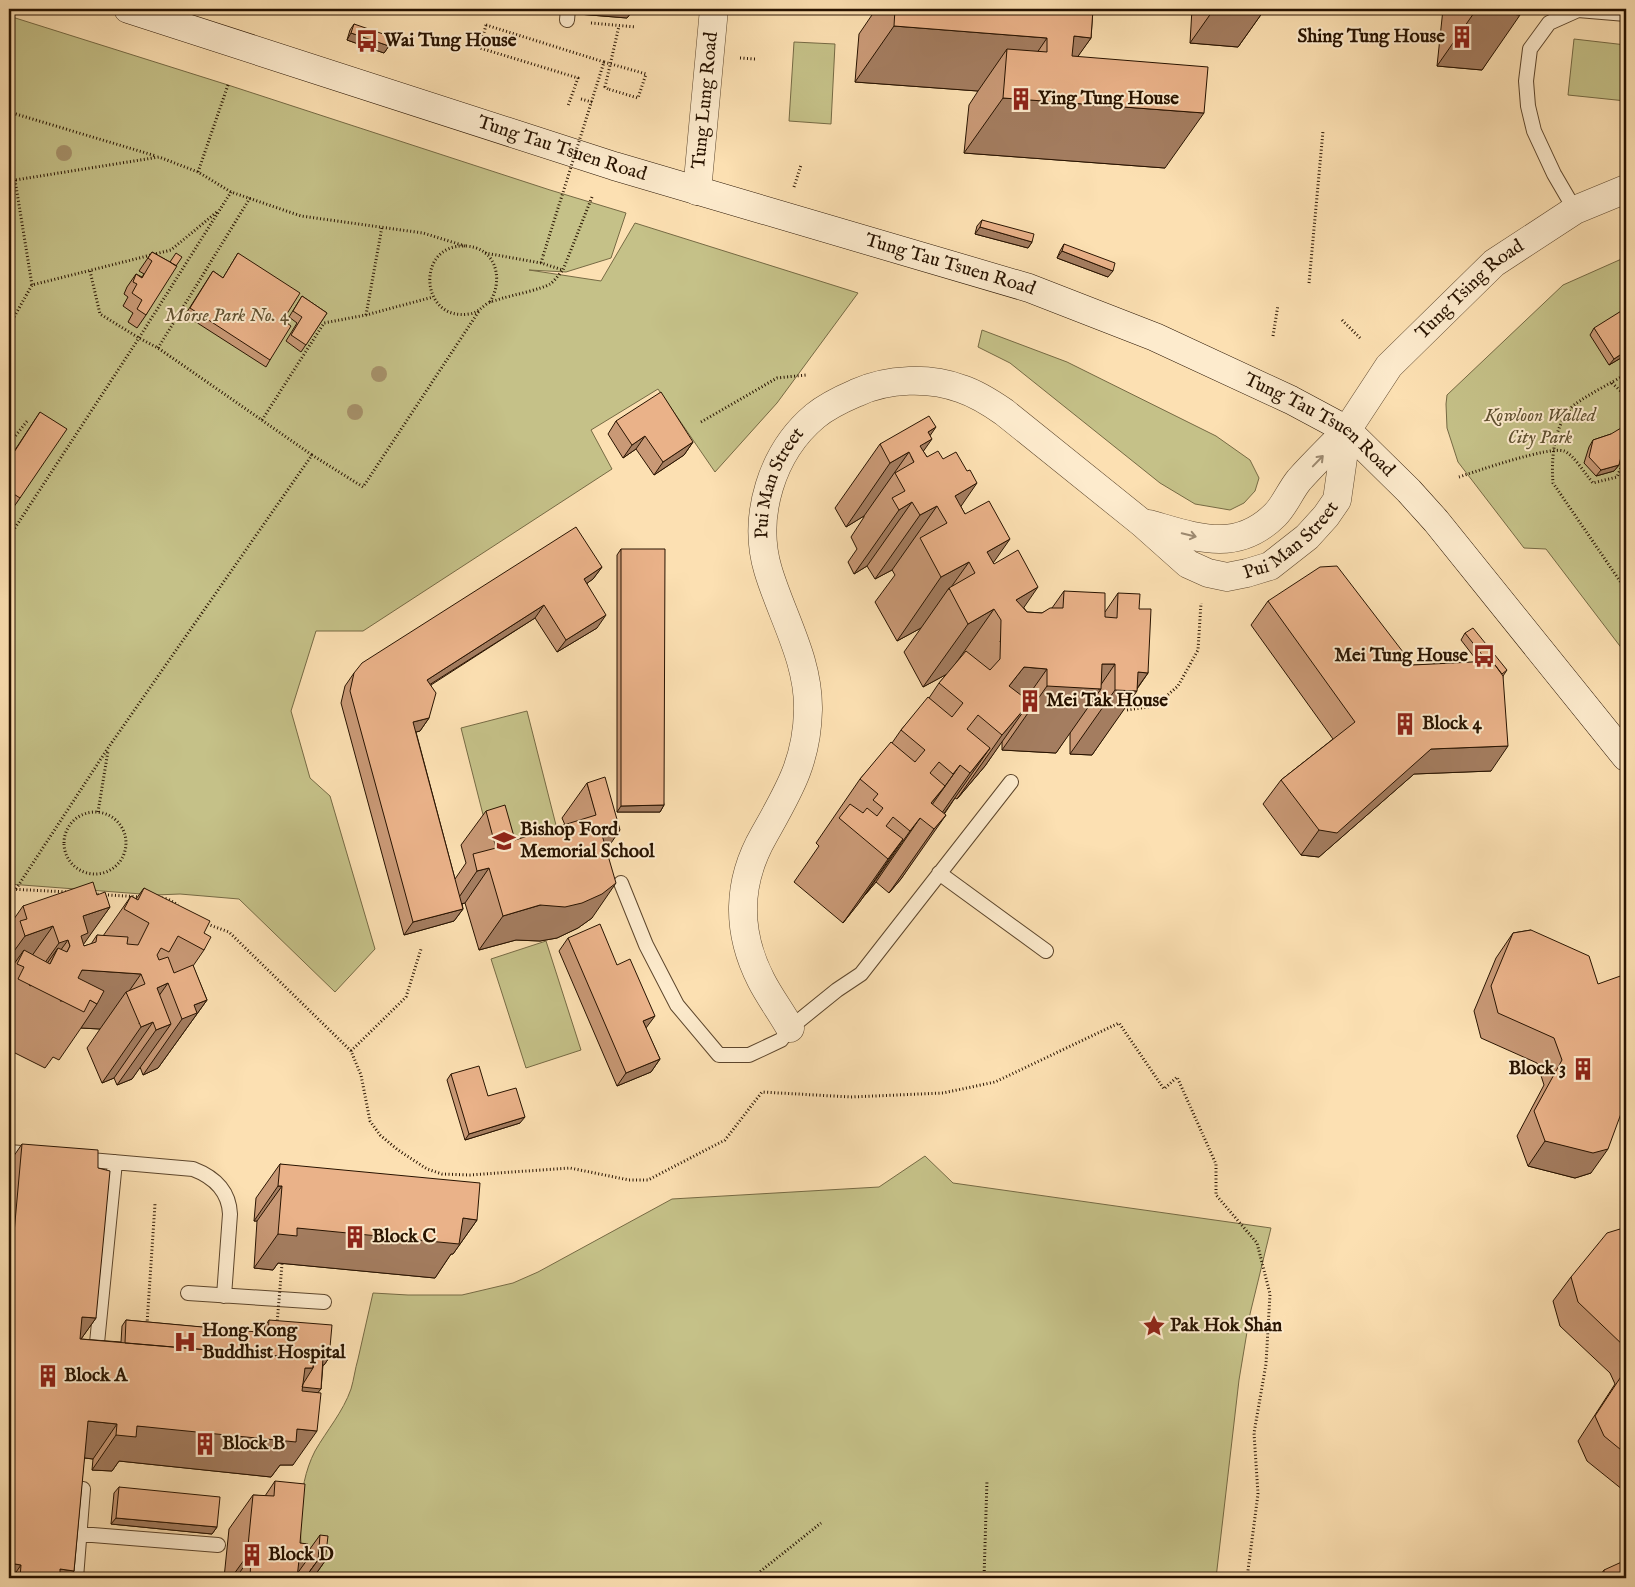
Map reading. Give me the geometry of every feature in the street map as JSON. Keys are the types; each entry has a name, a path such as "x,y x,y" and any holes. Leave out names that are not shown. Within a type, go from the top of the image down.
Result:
{"street":[{"name":"Tung Lung Road","path":"697,191 714,9"},
{"name":"Tung Tau Tsuen Road","path":"145,12 605,163 1029,288 1156,336 1291,400 1347,430 1409,491 1436,521 1626,756"},
{"name":"Tung Tsing Road","path":"1347,430 1389,366 1494,264 1575,210 1626,189"},
{"name":"Pui Man Street","path":"790,1028 761,980 751,958 745,934 742,908 744,884 752,860 793,782 807,736 808,694 804,672 795,639 774,590 767,566 763,541 763,519 767,495 775,471 798,433 816,416 838,401 862,390 886,383 912,381 938,383 962,389 986,400 1004,412 1142,522 1188,564 1208,573 1227,576 1247,573 1270,566 1307,537 1326,516 1337,500 1347,430"},
{"name":"Pui Man Street","path":"1142,522 1212,540 1243,536 1257,530 1276,514 1298,481 1347,430"}],"lane":[{"path":"1575,210 1554,174 1534,131 1528,106 1526,81 1530,49 1549,23 1578,10 1626,14"},
{"path":"621,883 646,945 677,1005 719,1055 749,1055 781,1040 790,1028 837,990 861,974 1011,782"},
{"path":"939,874 1046,951"},
{"path":"9,1152 47,1156"},
{"path":"66,1158 193,1169 217,1182 230,1205 224,1296"},
{"path":"97,1343 115,1162"},
{"path":"188,1293 324,1302"},
{"path":"76,1578 83,1489"},
{"path":"80,1534 218,1545"}],"path":[{"path":"567,14 620,26 636,27"},
{"path":"568,106 578,78 480,48 486,25 604,62 646,74 638,98 605,87 620,26"},
{"path":"540,263 604,62"},
{"path":"198,172 228,85"},
{"path":"581,99 592,102"},
{"path":"9,112 159,157 198,172 231,192 301,216 423,233 476,248 485,253 540,263 564,270"},
{"path":"1308,283 1323,131"},
{"path":"9,181 159,157"},
{"path":"9,326 32,285 15,180"},
{"path":"9,537 231,192"},
{"path":"490,302 550,284 564,270 592,197"},
{"path":"158,348 250,198"},
{"path":"32,285 171,250 221,209"},
{"path":"366,315 382,227"},
{"path":"465,246 454,247 444,251 436,259 430,269 430,291 445,310 456,314 468,314 479,311"},
{"path":"90,271 100,314 158,348 312,455 363,487 479,311 490,302 495,294 497,272 485,253"},
{"path":"262,420 324,323 366,315 434,297"},
{"path":"1273,336 1278,305"},
{"path":"1342,320 1360,338"},
{"path":"1626,374 1571,407 1561,424 1551,464 1552,483 1626,590"},
{"path":"701,422 777,378 806,375"},
{"path":"1612,383 1626,396"},
{"path":"9,444 28,420"},
{"path":"1459,477 1554,450 1565,451 1593,483 1617,477 1624,465 1616,463"},
{"path":"15,889 108,748 312,455"},
{"path":"1127,710 1155,706 1178,686 1198,650 1202,596"},
{"path":"98,812 108,748"},
{"path":"98,812 108,815 117,821 123,830 126,840 125,851 120,861 113,868 103,873 93,874 83,872 68,859 64,850 64,840 66,831 79,816 98,812"},
{"path":"9,889 73,893"},
{"path":"92,894 149,897"},
{"path":"158,898 168,899 183,909"},
{"path":"198,919 205,924 229,932 351,1050 361,1075 370,1121 380,1135 426,1169 442,1174 470,1175 570,1168 630,1180 648,1180 725,1140 762,1092 851,1097 943,1093 995,1082 1120,1023 1164,1088 1177,1077 1216,1164 1216,1195 1256,1244 1270,1294 1266,1364 1254,1433 1258,1494 1247,1578"},
{"path":"351,1050 406,997 421,950"},
{"path":"147,1324 155,1204"},
{"path":"276,1327 282,1264"},
{"path":"141,1323 156,1325"},
{"path":"984,1578 987,1480"},
{"path":"752,1578 820,1523"}],"green space":[{"name":"Morse Park No. 4","path":"9,16 626,213 611,258 566,272 529,270 601,281 635,223 858,293 777,403 715,472 658,389 591,430 612,469 363,631 316,631 291,711 310,778 330,796 375,949 335,992 239,899 9,884"},
{"path":"1574,39 1626,45 1626,101 1568,95"},
{"path":"794,42 835,44 831,124 789,121"},
{"name":"Kowloon Walled City Park","path":"1626,257 1626,654 1546,549 1524,548 1458,462 1447,428 1446,404 1447,395 1563,285"},
{"path":"982,330 1067,362 1216,436 1250,460 1259,478 1255,491 1244,503 1230,510 1195,504 1160,483 1010,363 978,347"},
{"path":"527,711 558,833 492,850 461,728"},
{"path":"546,941 581,1050 526,1068 491,959"},
{"path":"925,1156 953,1183 1271,1228 1250,1314 1239,1380 1216,1578 304,1578 300,1514 304,1482 315,1451 339,1413 351,1389 373,1293 462,1295 513,1283 538,1272 672,1199 879,1187"}],"building":[{"path":"895,9 1093,9 1091,38 1074,36 1072,56 1208,67 1204,113 1003,98 1007,49 1047,52 1047,38 894,26"},
{"path":"1476,9 1521,9 1520,15"},
{"path":"354,24 392,37 389,46 351,33"},
{"path":"982,220 1034,234 1032,242 980,227"},
{"path":"1064,244 1115,263 1113,271 1062,251"},
{"path":"152,252 177,266 146,315 137,309 142,300 132,293 137,284 133,282 136,274 142,278 152,261 148,258"},
{"path":"176,253 182,257 176,266 170,262"},
{"path":"238,253 300,293 283,320 291,326 270,360 190,308 213,271 223,278"},
{"path":"302,296 327,313 306,345 291,335 302,317 293,311"},
{"path":"1626,308 1626,351 1614,359 1594,328"},
{"path":"661,392 693,442 663,462 645,436 632,445 616,421"},
{"path":"40,412 67,429 20,498 9,491 9,460"},
{"path":"929,416 936,427 928,432 932,439 920,446 927,457 938,451 943,459 956,452 967,471 970,470 977,483 955,496 965,514 989,501 1010,539 987,552 994,564 1018,550 1038,587 1016,600 1027,612 1042,613 1050,608 1063,608 1064,591 1105,593 1105,617 1117,618 1118,593 1140,594 1139,609 1151,609 1148,673 1138,672 1137,691 1115,690 1115,664 1102,664 1101,689 1047,686 1047,669 1024,667 1009,686 1030,702 1002,735 978,715 967,729 990,748 970,773 960,765 953,774 939,762 930,773 945,786 931,803 946,815 934,829 920,818 910,831 893,817 886,826 903,839 888,859 839,818 850,804 863,813 867,808 877,816 883,808 873,800 878,794 860,779 891,742 915,762 925,750 901,730 928,697 952,717 963,703 939,683 966,651 990,670 1000,659 1001,620 994,609 968,624 949,588 975,573 969,562 941,577 920,538 947,523 937,506 920,515 912,502 899,510 892,498 905,491 895,473 914,462 909,452 890,463 880,444"},
{"path":"1626,425 1626,446 1623,448 1619,465 1601,470 1589,457 1593,440 1611,434"},
{"path":"576,527 602,567 584,579 606,615 566,640 544,605 427,680 436,693 429,718 413,722 463,909 413,922 350,691 354,673 362,663"},
{"path":"621,549 665,549 664,805 621,806"},
{"name":"Block 4","path":"1337,566 1413,665 1492,661 1503,676 1508,746 1431,749 1337,833 1319,830 1281,780 1355,722 1268,601 1320,567"},
{"path":"1473,628 1507,670 1502,674 1492,661 1487,661 1465,633"},
{"path":"605,777 620,830 602,835 616,883 602,894 582,903 565,907 540,905 503,916 489,868 477,871 473,854 496,848 486,811 505,805 515,840 596,815 587,783"},
{"path":"93,882 97,895 105,892 110,907 83,916 88,933 81,936 84,946 96,942 97,935 128,937 127,944 138,945 149,923 124,909 131,896 138,900 144,888 210,921 204,933 211,937 204,950 178,936 169,952 161,948 157,955 159,960 168,957 174,973 193,965 207,1000 194,1005 197,1013 182,1019 168,983 157,988 171,1024 156,1030 153,1022 141,1027 126,992 145,984 141,974 82,970 78,978 104,991 97,1004 90,1000 84,1012 18,979 24,967 17,964 24,950 50,964 58,948 67,952 70,946 68,940 59,943 53,926 25,936 20,921 27,919 23,906"},
{"path":"600,924 617,965 630,959 655,1016 643,1021 660,1059 626,1073 568,938"},
{"name":"Block 3","path":"1531,930 1589,956 1598,984 1626,974 1626,1100 1608,1149 1593,1153 1545,1141 1534,1111 1562,1060 1554,1038 1498,1013 1491,986 1513,933"},
{"path":"479,1066 488,1096 516,1088 525,1117 469,1134 451,1074"},
{"path":"22,1144 98,1150 98,1168 110,1171 96,1318 82,1317 80,1339 314,1359 313,1368 305,1368 302,1391 321,1393 317,1431 297,1429 296,1442 137,1426 136,1437 116,1435 117,1424 88,1421 74,1571 60,1569 60,1578 20,1578 21,1565 9,1563 9,1289"},
{"path":"280,1164 480,1183 477,1220 463,1218 459,1244 297,1228 297,1236 278,1234 282,1186 278,1186"},
{"path":"1620,1229 1626,1235 1626,1348 1578,1302 1571,1277 1607,1233"},
{"path":"126,1320 268,1333 269,1320 332,1325 329,1358 323,1358 321,1389 302,1387 313,1368 314,1359 125,1343"},
{"path":"1626,1369 1626,1454 1604,1436 1595,1416"},
{"path":"275,1481 305,1484 300,1543 308,1544 307,1560 299,1560 297,1578 250,1578 251,1556 247,1556 253,1495 274,1496"},
{"path":"119,1487 220,1497 217,1527 116,1518"},
{"path":"320,1535 328,1536 325,1561 318,1560"},
{"path":"1626,1560 1626,1578 1604,1578 1604,1570"}],"place":[{"name":"Shing Tung House","path":"1462,37"},
{"name":"Wai Tung House","path":"367,41"},
{"name":"Ying Tung House","path":"1021,99"},
{"name":"Mei Tung House","path":"1484,656"},
{"name":"Mei Tak House","path":"1030,701"},
{"name":"Block 4","path":"1405,724"},
{"name":"Bishop Ford Memorial School","path":"504,841"},
{"name":"Block 3","path":"1583,1069"},
{"name":"Block C","path":"355,1237"},
{"name":"Pak Hok Shan","path":"1154,1326"},
{"name":"Hong Kong Buddhist Hospital","path":"185,1342"},
{"name":"Block A","path":"48,1376"},
{"name":"Block B","path":"205,1444"},
{"name":"Block D","path":"252,1555"}]}
